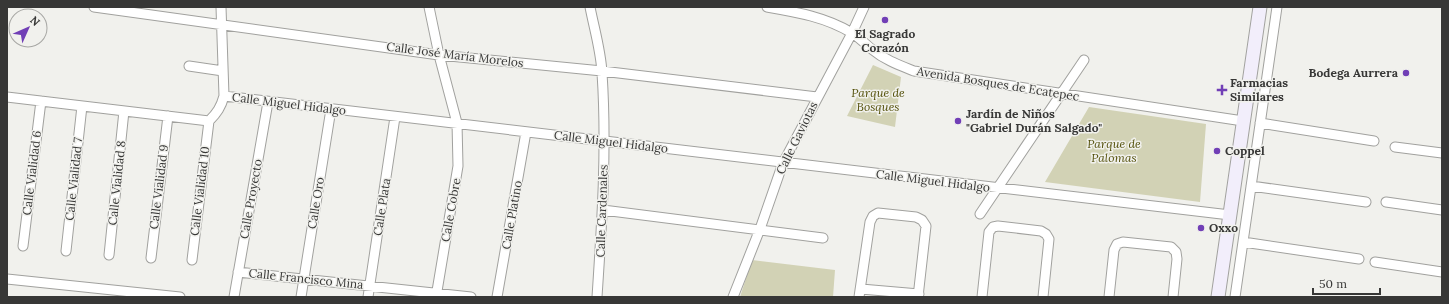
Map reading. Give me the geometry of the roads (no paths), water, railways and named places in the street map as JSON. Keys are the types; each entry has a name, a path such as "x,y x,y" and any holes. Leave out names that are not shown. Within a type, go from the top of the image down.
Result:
{"main road":[{"path":"1218,297 1260,7"}],"street":[{"name":"Calle José María Morelos","path":"94,7 439,55 602,71 817,97"},
{"path":"221,7 224,96"},
{"name":"Calle Cobre","path":"429,7 439,55 457,123 458,166 436,295"},
{"name":"Calle Cardenales","path":"590,7 602,71 604,142 603,210 597,297"},
{"name":"Avenida Bosques de Ecatepec","path":"767,7 819,18 852,33 890,62 914,71 1243,121"},
{"name":"Calle Gaviotas","path":"733,297 760,229 783,163 852,33 864,7"},
{"path":"1235,297 1277,7"},
{"path":"980,214 1084,60"},
{"path":"189,66 223,71"},
{"name":"Calle Miguel Hidalgo","path":"209,121 222,105 224,96 996,189 1230,215"},
{"path":"7,97 209,121"},
{"name":"Calle Vialidad 6","path":"23,246 41,101"},
{"name":"Calle Proyecto","path":"234,297 268,102"},
{"name":"Calle Vialidad 7","path":"66,251 82,106"},
{"name":"Calle Oro","path":"301,297 331,109"},
{"name":"Calle Vialidad 8","path":"109,255 124,111"},
{"name":"Calle Vialidad 9","path":"151,258 168,116"},
{"name":"Calle Plata","path":"368,297 395,117"},
{"name":"Calle Vialidad 10","path":"192,260 209,121"},
{"path":"1260,123 1374,141"},
{"name":"Calle Platino","path":"497,297 526,132"},
{"path":"1395,147 1442,153"},
{"path":"1251,186 1366,202"},
{"path":"1386,202 1442,210"},
{"path":"603,210 823,238"},
{"path":"878,213 916,217 922,220 926,226 918,296 860,293 870,222 873,216 878,213"},
{"path":"982,297 989,232 993,227 998,226 1041,231 1049,238 1044,297"},
{"path":"1109,297 1114,250 1117,244 1123,242 1170,247 1176,252 1177,259 1173,297"},
{"path":"1243,242 1359,259"},
{"path":"1375,262 1442,272"},
{"name":"Calle Francisco Mina","path":"238,272 370,286 436,295 470,297"},
{"path":"7,279 180,297"}],"place":[{"name":"El Sagrado Corazón","path":"885,20"},
{"name":"Bodega Aurrera","path":"1406,73"},
{"name":"Farmacias Similares","path":"1222,90"},
{"name":"Jardín de Niños \"Gabriel Durán Salgado\"","path":"958,121"},
{"name":"Coppel","path":"1217,151"},
{"name":"Oxxo","path":"1201,228"}],"park label":[{"name":"Parque de Bosques","path":"878,100"},
{"name":"Parque de Palomas","path":"1114,151"}]}
